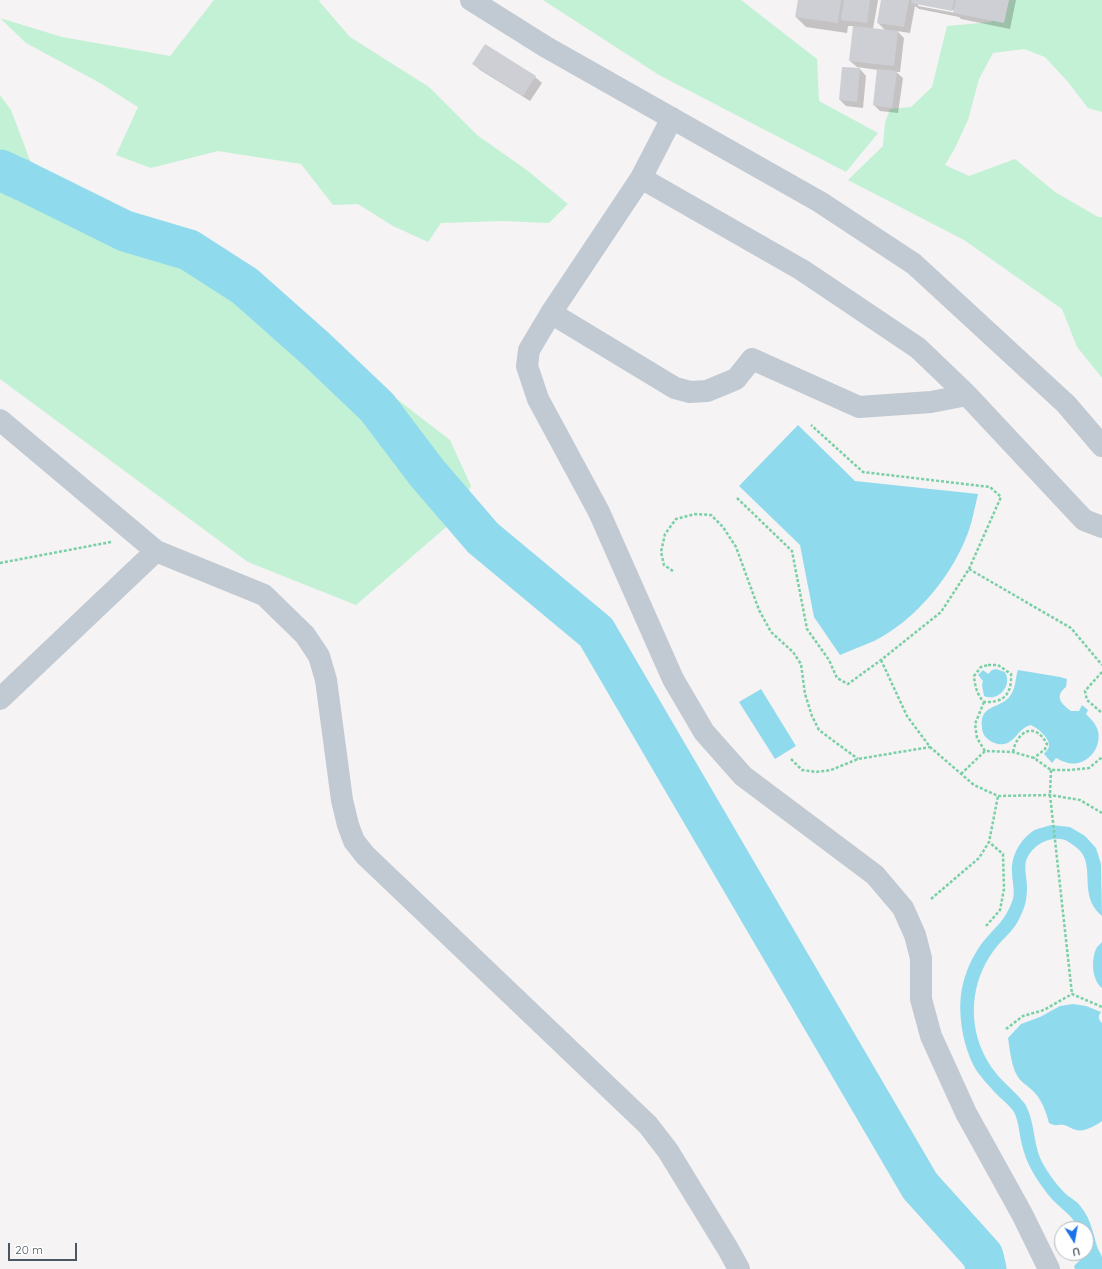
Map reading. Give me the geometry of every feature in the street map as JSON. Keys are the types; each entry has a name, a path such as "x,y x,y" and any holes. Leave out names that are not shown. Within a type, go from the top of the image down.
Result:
{"street":[{"path":"471,0 546,47 820,202 914,264 1066,404 1102,446"},
{"path":"672,118 642,178 529,350 527,366 529,373 538,398 599,512 673,679 704,732 743,776 875,875 903,908 915,935 921,958 921,999 931,1036 966,1112 1022,1214 1050,1269"},
{"path":"642,178 808,274 918,348 968,395 1084,520 1102,527"},
{"path":"552,313 674,388 690,392 707,391 736,379 752,359 860,408 932,402 968,395"},
{"path":"0,420 156,551 264,595 305,635 319,656 326,680 342,800 348,825 354,841 365,855 648,1125 668,1151 739,1269"},
{"path":"0,699 156,551"}],"path":[{"path":"737,498 792,551 807,629 829,660 837,678 848,684 881,660 941,612 969,569 1001,497 990,487 863,472 811,424"},
{"path":"674,571 664,564 661,552 665,534 676,519 695,514 711,516 723,527 736,547 759,610 771,632 794,652 801,664 805,694 812,716 819,730 858,759"},
{"path":"0,563 139,537"},
{"path":"969,569 1071,628 1102,665"},
{"path":"881,660 907,716 930,747 974,785 998,796 1050,795 1080,800 1102,813"},
{"path":"988,664 998,665 1011,674 1012,684 1008,692 1002,698 994,702 984,702 979,696 974,676 981,667 988,664"},
{"path":"1102,672 1085,691 1087,700 1102,713"},
{"path":"984,702 975,724 977,738 985,751"},
{"path":"1013,752 1014,744 1024,732 1031,730 1036,732 1046,744 1045,749 1034,758"},
{"path":"791,759 802,770 816,772 831,770 858,759 930,747"},
{"path":"961,774 985,751 1013,752 1034,758 1051,770 1089,768 1102,756"},
{"path":"1051,770 1050,795 1072,994"},
{"path":"931,899 979,858 989,842 998,796"},
{"path":"986,926 1000,910 1004,889 1003,854 989,842"},
{"path":"1072,994 1102,1007"},
{"path":"1006,1029 1023,1016 1044,1010 1072,994"}],"green space":[{"path":"214,0 320,0 319,1 350,37 429,87 477,135 528,171 568,204 549,223 503,221 441,223 428,242 393,226 358,204 333,205 301,164 218,151 151,168 116,155 138,107 100,83 26,43 0,18 62,37 170,56"},
{"path":"543,0 741,0 817,59 819,101 878,133 846,172 659,75"},
{"path":"999,0 1102,0 1102,112 1088,108 1068,82 1045,57 1024,49 993,53 979,79 968,120 945,165 969,176 1015,159 1055,192 1098,217 1102,217 1102,378 1077,347 1062,309 964,240 848,180 883,146 885,123 890,109 911,107 932,87 947,26 991,22"},
{"path":"0,95 11,110 31,163 134,239 210,264 303,326 333,372 389,393 450,440 471,486 452,522 356,605 248,562 0,379"}],"water":[{"path":"798,425 855,481 978,494 970,526 962,547 954,563 931,594 918,609 889,632 874,641 840,655 814,617 800,545 739,486"},
{"path":"996,669 1005,672 1007,677 1006,687 999,695 994,697 984,696 982,685 983,681 978,675 983,670 988,674 992,670"},
{"path":"1018,670 1067,679 1066,687 1060,694 1060,700 1064,706 1071,711 1079,711 1082,705 1088,710 1086,714 1095,724 1098,731 1098,744 1091,755 1075,764 1066,763 1056,758 1052,763 1044,754 1049,746 1047,739 1031,725 1023,729 1011,741 1004,744 994,743 985,736 982,727 984,714 1010,696"},
{"path":"761,689 796,746 775,759 739,702"},
{"path":"1051,825 1070,827 1085,836 1096,848 1101,864 1102,916 1094,907 1090,898 1087,869 1081,852 1067,841 1059,839 1047,840 1036,846 1026,861 1027,895 1022,914 1013,929 998,945 990,957 978,982 974,1009 975,1023 977,1037 989,1063 1001,1079 1025,1104 1031,1118 1037,1148 1044,1166 1060,1188 1078,1204 1089,1221 1074,1221 1051,1198 1035,1176 1027,1161 1014,1112 986,1083 973,1065 962,1030 960,1006 965,978 976,952 999,924 1012,902 1014,891 1012,866 1017,849 1028,835 1037,829"},
{"path":"1102,942 1102,988 1094,975 1093,959 1096,949"},
{"path":"1073,1004 1086,1006 1101,1012 1099,1018 1102,1023 1102,1121 1083,1130 1074,1130 1064,1125 1049,1123 1041,1101 1032,1090 1021,1081 1016,1073 1011,1058 1008,1038 1021,1024 1040,1017 1060,1006"},
{"path":"1094,1236 1102,1257 1102,1269 1075,1269 1074,1266 1079,1261 1094,1261"}],"building":[{"path":"798,0 841,0 838,23 795,17"},
{"path":"844,0 870,0 867,23 841,20"},
{"path":"881,0 909,0 904,27 877,23"},
{"path":"912,0 954,0 952,11 911,3"},
{"path":"956,0 1009,0 1004,23 953,13"},
{"path":"853,26 898,31 894,66 849,61"},
{"path":"485,44 536,76 523,96 472,64"},
{"path":"842,67 860,68 857,102 839,100"},
{"path":"877,69 897,71 892,108 873,105"}],"waterway":[{"path":"0,170 125,231 189,250 245,286 316,349 377,407 427,473 483,538 596,632 920,1186 983,1256 986,1269"}]}
